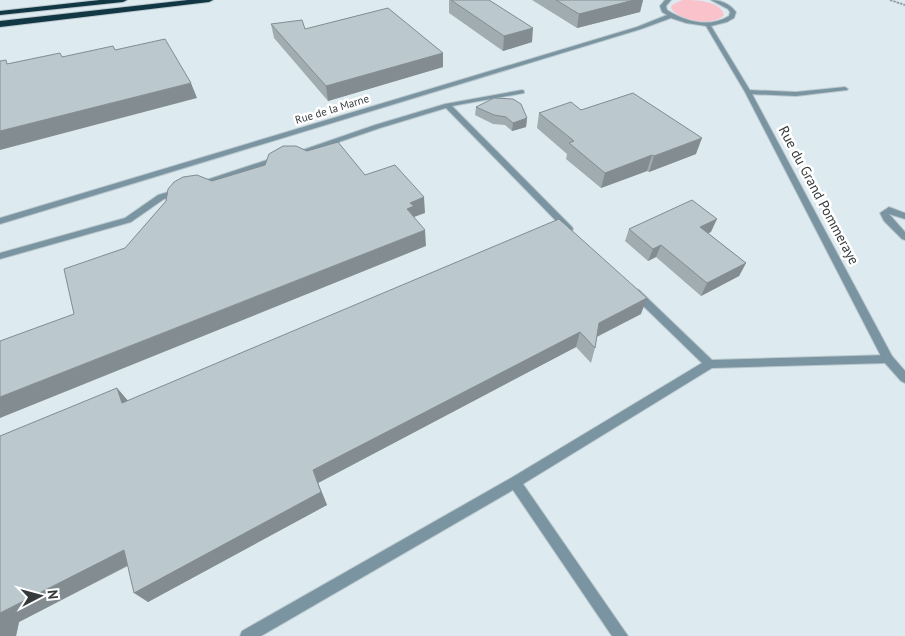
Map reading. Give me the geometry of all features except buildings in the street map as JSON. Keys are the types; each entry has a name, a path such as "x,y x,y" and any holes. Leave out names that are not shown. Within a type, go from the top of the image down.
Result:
{"highway":[{"path":"0,14 123,0"},
{"path":"0,24 209,0"}],"street":[{"path":"668,0 662,6 670,16 687,22 708,24 728,21 732,17 733,12 730,8 714,0"},
{"name":"Rue de la Marne","path":"0,222 620,33 670,16"},
{"name":"Rue du Grand Pommeraye","path":"708,24 748,92 888,359 905,378"},
{"path":"748,92 796,94 845,89"},
{"path":"0,256 128,220 162,197 447,105 486,96 522,92"},
{"path":"447,105 576,236"},
{"path":"905,216 889,210 884,213 887,219 905,237"},
{"path":"626,283 710,364"},
{"path":"247,636 515,482 710,364 888,359"},
{"path":"515,482 620,636"}],"path":[{"path":"890,0 905,6"}],"shaded area":[{"path":"682,0 706,2 718,6 724,15 719,19 705,22 688,20 675,13 671,8 672,5"}]}
